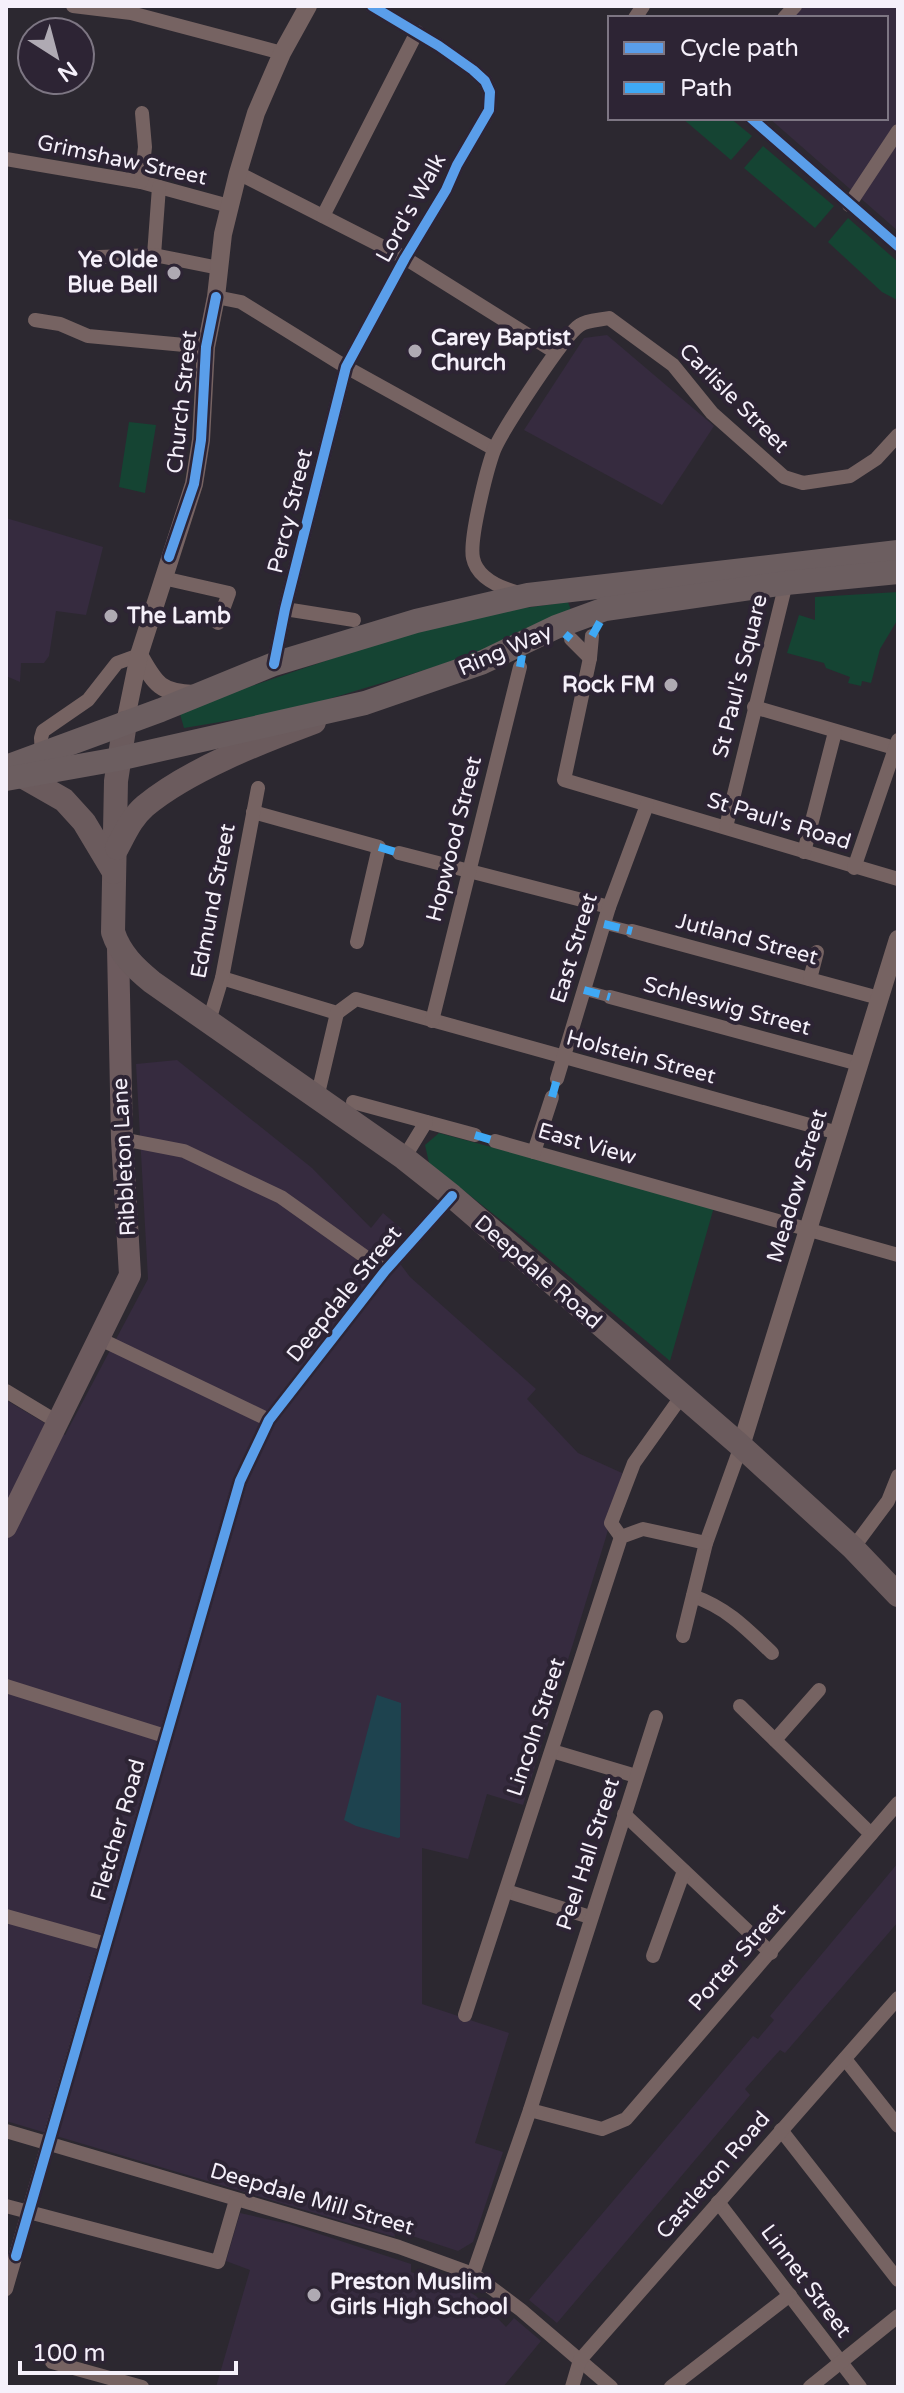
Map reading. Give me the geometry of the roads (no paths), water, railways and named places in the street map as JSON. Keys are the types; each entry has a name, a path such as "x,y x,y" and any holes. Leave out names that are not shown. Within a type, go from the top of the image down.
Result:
{"highway":[{"name":"Ring Way","path":"11,774 42,755 274,664 416,621 528,595 898,552"},
{"name":"Ring Way","path":"11,774 118,759 365,703 481,663 556,627 605,609 786,583 898,572"}],"main road":[{"path":"114,863 131,822 144,807 168,790 253,745 365,703"},
{"name":"Ribbleton Lane","path":"6,1527 130,1275 122,1139 118,947 113,932 118,759 125,723"},
{"path":"11,774 64,800 114,863"},
{"name":"Deepdale Road","path":"118,947 152,982 404,1158 452,1196 741,1446 853,1548 898,1595"},
{"path":"119,1005 133,987 152,982"}],"street":[{"path":"73,6 131,10 282,53"},
{"name":"Church Street","path":"125,723 139,655 194,484 201,440 206,347 229,206 256,113 282,53 308,6"},
{"path":"323,216 417,32 372,6"},
{"name":"Lord's Walk","path":"346,367 489,110 490,92 485,81 417,32"},
{"path":"141,182 145,147 142,113"},
{"path":"753,120 898,246"},
{"path":"849,205 893,148 898,131"},
{"name":"Grimshaw Street","path":"6,159 141,182 229,206"},
{"path":"238,173 405,258 555,352"},
{"path":"154,255 159,187"},
{"path":"99,257 154,255 219,268"},
{"path":"216,297 241,302 346,367 494,449"},
{"name":"Carlisle Street","path":"528,595 499,587 480,571 473,559 475,521 494,449 555,352 581,323 609,318 673,365 712,413 784,477 803,483 850,476 876,459 898,435"},
{"path":"35,320 60,324 88,336 206,347"},
{"name":"Percy Street","path":"274,664 346,367"},
{"path":"163,578 229,593 218,623"},
{"name":"St Paul's Square","path":"726,827 786,583"},
{"path":"285,609 354,620"},
{"path":"592,636 564,780 647,805"},
{"path":"571,639 590,658"},
{"path":"42,755 43,731 88,700 117,663 139,655 152,678 164,688 173,693 201,694"},
{"name":"Hopwood Street","path":"432,1021 520,667"},
{"path":"754,707 835,732 897,745 854,868"},
{"path":"804,852 835,732"},
{"name":"Edmund Street","path":"209,1021 222,978 258,788"},
{"name":"St Paul's Road","path":"647,805 898,879"},
{"name":"East Street","path":"534,1152 609,907 647,805"},
{"path":"253,812 379,847 357,942"},
{"path":"399,853 609,907"},
{"name":"Jutland Street","path":"604,924 879,998"},
{"name":"Meadow Street","path":"741,1446 898,939"},
{"path":"810,979 817,952"},
{"path":"222,978 337,1013 317,1098"},
{"name":"Schleswig Street","path":"584,990 859,1064"},
{"name":"Holstein Street","path":"337,1013 356,999 838,1133"},
{"name":"East View","path":"353,1102 898,1255"},
{"path":"404,1158 426,1122"},
{"path":"122,1139 184,1151 281,1197 385,1271"},
{"name":"Deepdale Street","path":"269,1420 385,1271 452,1196"},
{"path":"100,1339 269,1420"},
{"path":"6,1391 59,1423"},
{"path":"681,1397 634,1463 611,1523 621,1537 643,1529 706,1543"},
{"name":"Fletcher Road","path":"6,2289 240,1481 269,1420"},
{"path":"683,1636 706,1543 741,1446"},
{"path":"853,1548 888,1501 898,1476"},
{"name":"Lincoln Street","path":"465,2015 621,1537"},
{"path":"693,1596 716,1604 772,1653"},
{"path":"6,1686 165,1736"},
{"path":"775,1740 819,1690"},
{"path":"740,1706 871,1834"},
{"name":"Peel Hall Street","path":"473,2274 530,2110 656,1717"},
{"path":"552,1751 636,1776"},
{"name":"Porter Street","path":"530,2110 602,2129 626,2119 898,1803"},
{"path":"624,1814 771,1953"},
{"path":"653,1956 684,1871"},
{"path":"506,1891 590,1917"},
{"path":"6,1916 106,1944"},
{"name":"Castleton Road","path":"572,2387 580,2360 898,1998"},
{"path":"845,2059 898,2126"},
{"path":"781,2130 898,2280"},
{"name":"Deepdale Mill Street","path":"6,2131 399,2247 473,2274 521,2310 611,2387"},
{"path":"6,2206 218,2262 236,2200"},
{"name":"Linnet Street","path":"718,2202 860,2387"},
{"path":"671,2387 790,2295"},
{"path":"810,2387 898,2316"},
{"path":"52,2362 142,2387"}],"water":[{"path":"377,1695 401,1703 398,1838 344,1820"}],"place":[{"name":"Ye Olde Blue Bell","path":"174,273"},
{"name":"Carey Baptist Church","path":"415,351"},
{"name":"The Lamb","path":"111,616"},
{"name":"Rock FM","path":"671,685"},
{"name":"Preston Muslim Girls High School","path":"314,2295"}]}
